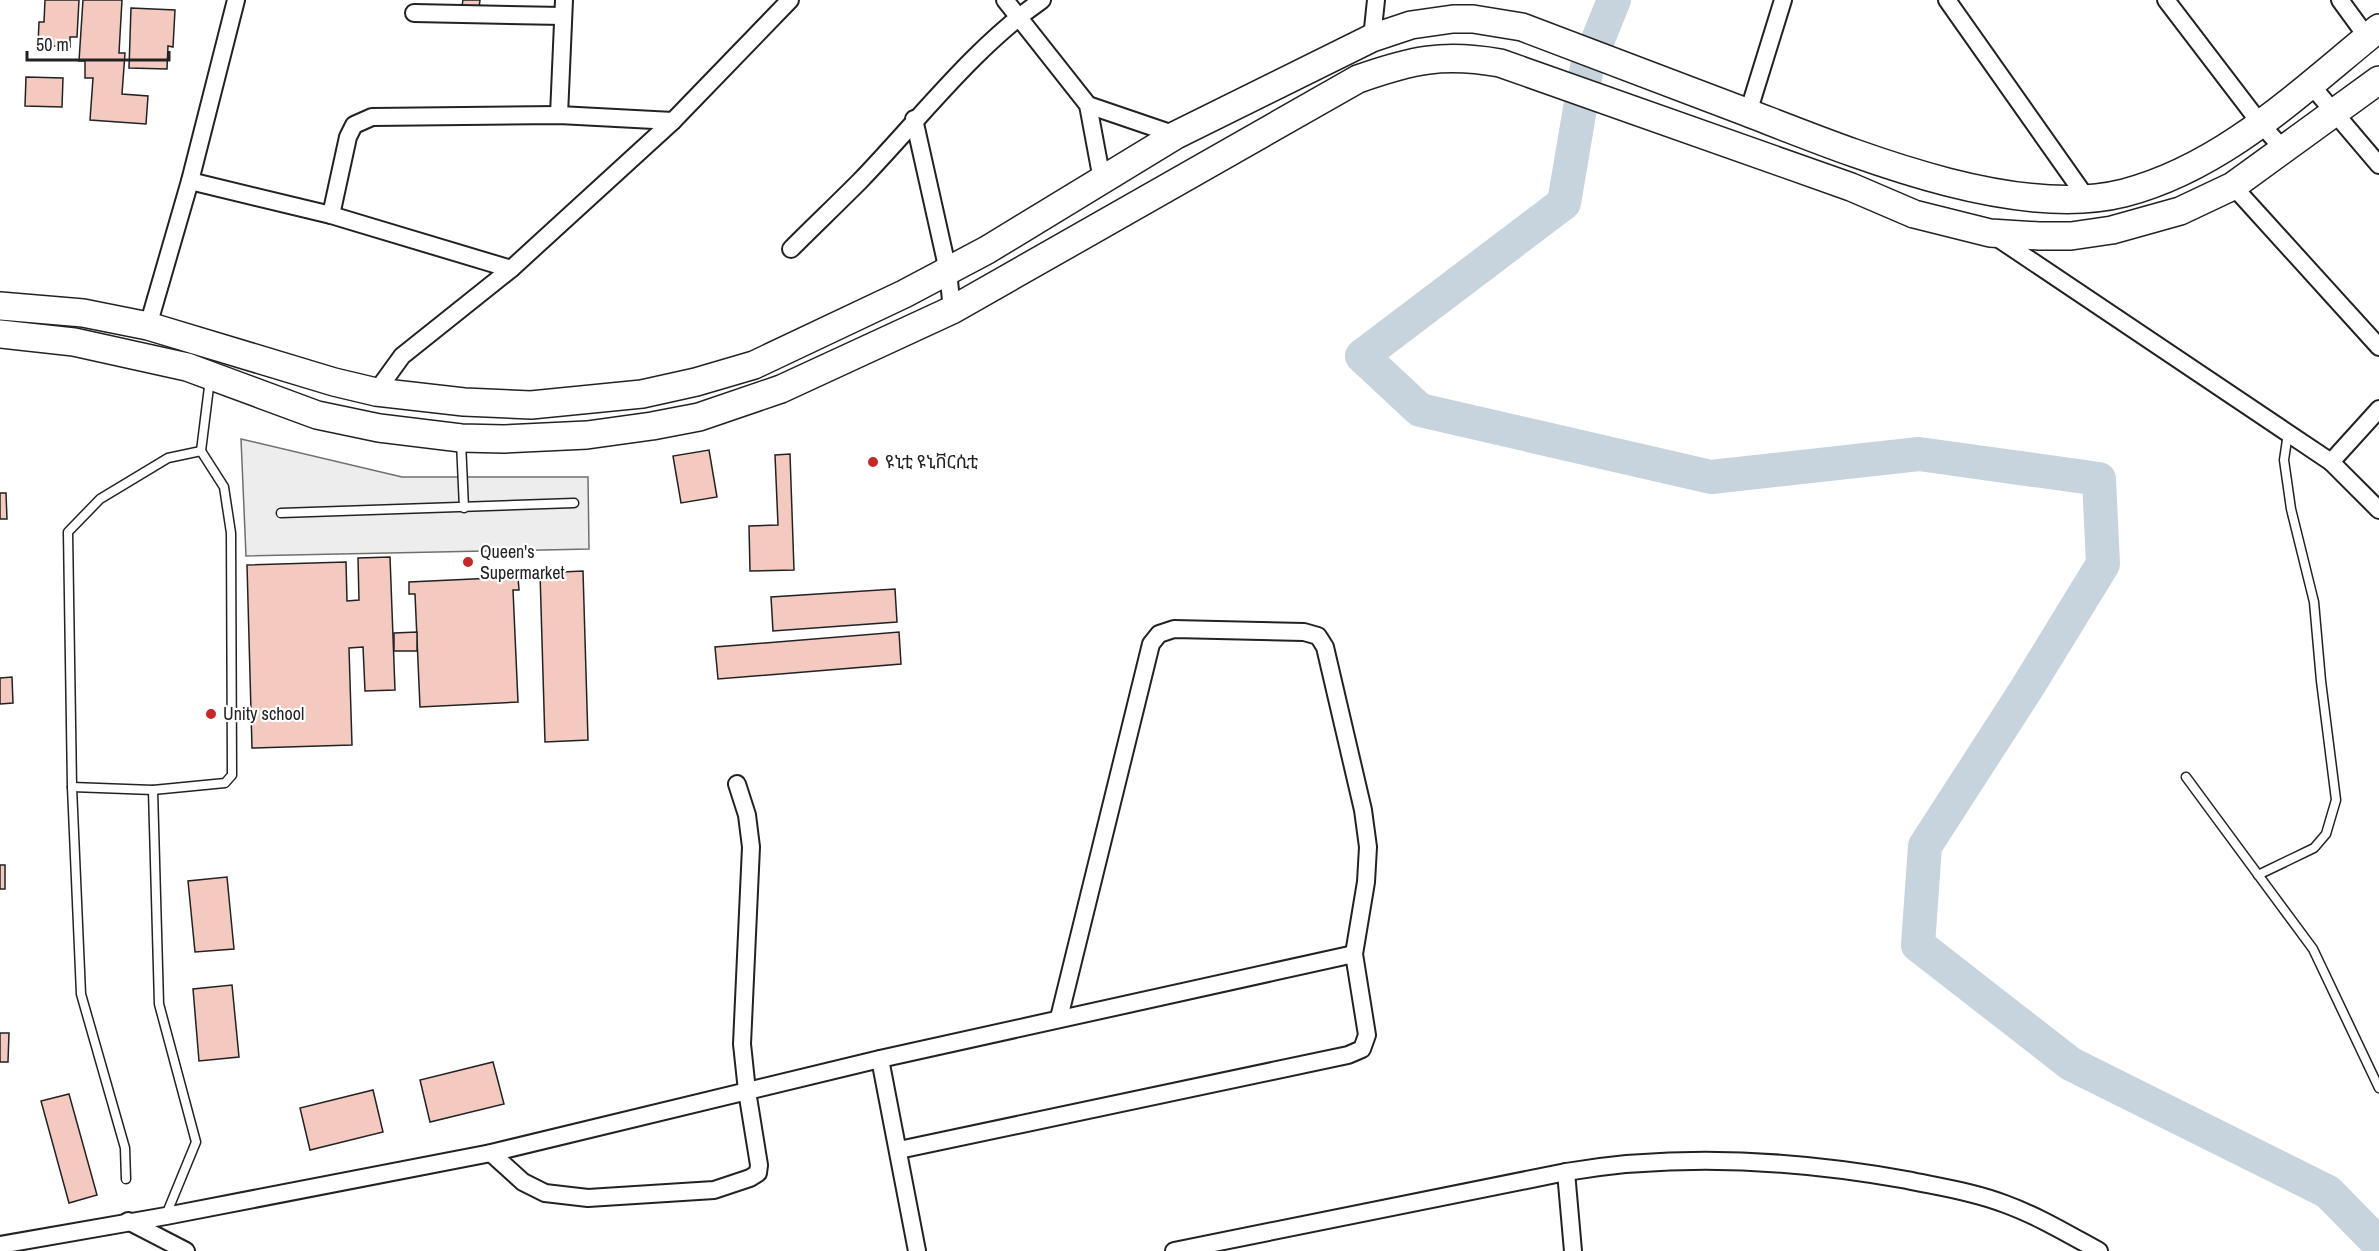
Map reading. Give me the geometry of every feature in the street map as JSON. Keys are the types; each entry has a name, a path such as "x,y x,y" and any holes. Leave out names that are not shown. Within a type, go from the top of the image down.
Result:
{"main road":[{"path":"0,306 83,313 148,326 334,382 376,392 464,402 531,405 642,394 696,382 754,365 848,321 987,250 1176,135 1372,38 1411,25 1453,19 1473,19 1522,27 1815,139 1895,166 1978,189 2034,198 2088,200 2154,183 2214,156 2311,85 2373,33"},
{"path":"0,334 74,342 188,367 317,415 379,428 461,438 587,435 699,417 781,389 952,310 1358,79 1420,60 1468,57 1500,63 1851,187 1914,214 1990,233 2039,236 2071,236 2112,230 2180,211 2233,186 2379,80"},
{"path":"2034,198 2039,236"}],"street":[{"path":"148,326 190,181 236,0"},
{"path":"376,392 402,356 511,269 673,121 790,0"},
{"path":"1005,0 1088,105 1102,180"},
{"path":"791,249 860,181 914,119 1018,17 1042,0"},
{"path":"1372,38 1376,0"},
{"path":"1748,113 1783,0"},
{"path":"1947,0 2088,200"},
{"path":"2166,0 2260,123 2284,150"},
{"path":"2340,0 2373,33"},
{"path":"414,13 564,8 559,115"},
{"path":"2311,85 2379,165"},
{"path":"1088,105 1176,135"},
{"path":"331,215 348,137 354,125 372,117 559,115 673,121"},
{"path":"914,119 948,271 952,310"},
{"path":"190,181 331,215 511,269"},
{"path":"2233,186 2379,347"},
{"path":"1990,233 2331,462 2379,510"},
{"path":"2331,462 2379,409"},
{"path":"899,1150 1348,1055 1362,1049 1367,1035 1354,954 1366,882 1368,847 1363,810 1325,647 1318,636 1304,632 1174,629 1159,634 1150,644 1059,1018"},
{"path":"491,1153 523,1182 545,1193 588,1198 714,1190 750,1179 758,1173 759,1165 742,1044 751,847 747,815 737,784"},
{"path":"0,1245 166,1216 491,1153 880,1059 1354,954"},
{"path":"880,1059 917,1251"},
{"path":"1174,1251 1566,1172 1618,1163 1669,1160 1763,1163 1873,1174 1958,1190 2004,1203 2043,1220 2099,1251"},
{"path":"1566,1172 1573,1251"},
{"path":"128,1221 186,1251"}],"lane":[{"path":"72,787 153,790 225,783 231,775 231,533 224,488 201,451 210,376"},
{"path":"2258,875 2314,848 2326,834 2336,800 2314,602 2290,509 2284,460 2288,433"},
{"path":"461,438 464,508"},
{"path":"126,1179 125,1148 81,994 72,787 68,532 100,499 168,458 201,451"},
{"path":"281,513 574,503"},
{"path":"2186,777 2313,949 2379,1088"},
{"path":"153,790 159,1004 196,1142 166,1216"}],"shaded area":[{"path":"241,439 402,477 588,477 589,549 246,556"}],"building":[{"path":"45,0 79,0 77,37 70,37 70,47 38,45 39,22 44,22"},
{"path":"83,0 122,0 119,53 125,53 122,94 148,96 146,124 90,120 93,78 85,78 85,61 79,61"},
{"path":"463,0 480,0 479,8 462,6"},
{"path":"131,8 175,10 173,47 168,46 167,69 129,68"},
{"path":"26,77 63,78 62,107 25,106"},
{"path":"709,450 717,497 681,503 673,456"},
{"path":"790,454 794,570 750,571 749,526 778,525 775,455"},
{"path":"0,493 6,493 7,519 0,519"},
{"path":"390,557 395,690 365,691 363,647 349,648 352,745 252,748 247,565 346,562 347,601 359,600 358,558"},
{"path":"583,571 588,740 545,742 540,573"},
{"path":"518,577 519,590 513,590 518,702 420,707 415,594 409,594 409,582"},
{"path":"895,589 897,622 773,631 771,597"},
{"path":"417,632 417,651 394,651 394,633"},
{"path":"899,632 901,664 718,679 715,647"},
{"path":"12,677 13,703 0,704 0,678"},
{"path":"0,865 5,865 5,889 0,889"},
{"path":"227,877 234,949 195,952 188,881"},
{"path":"232,985 239,1057 199,1061 193,989"},
{"path":"0,1033 9,1033 8,1062 0,1062"},
{"path":"493,1062 504,1104 430,1122 420,1080"},
{"path":"373,1090 383,1132 310,1150 300,1108"},
{"path":"69,1094 97,1195 69,1203 41,1101"}],"waterway":[{"path":"1614,0 1587,67 1564,203 1362,356 1420,410 1711,477 1919,454 2099,479 2103,564 2027,688 1925,846 1918,945 2071,1064 2328,1192 2379,1244"}],"place":[{"name":"ዩኒቲ ዩኒቨርሲቲ","path":"873,462"},
{"name":"Queen's Supermarket","path":"468,562"},
{"name":"Unity school","path":"211,714"}]}
